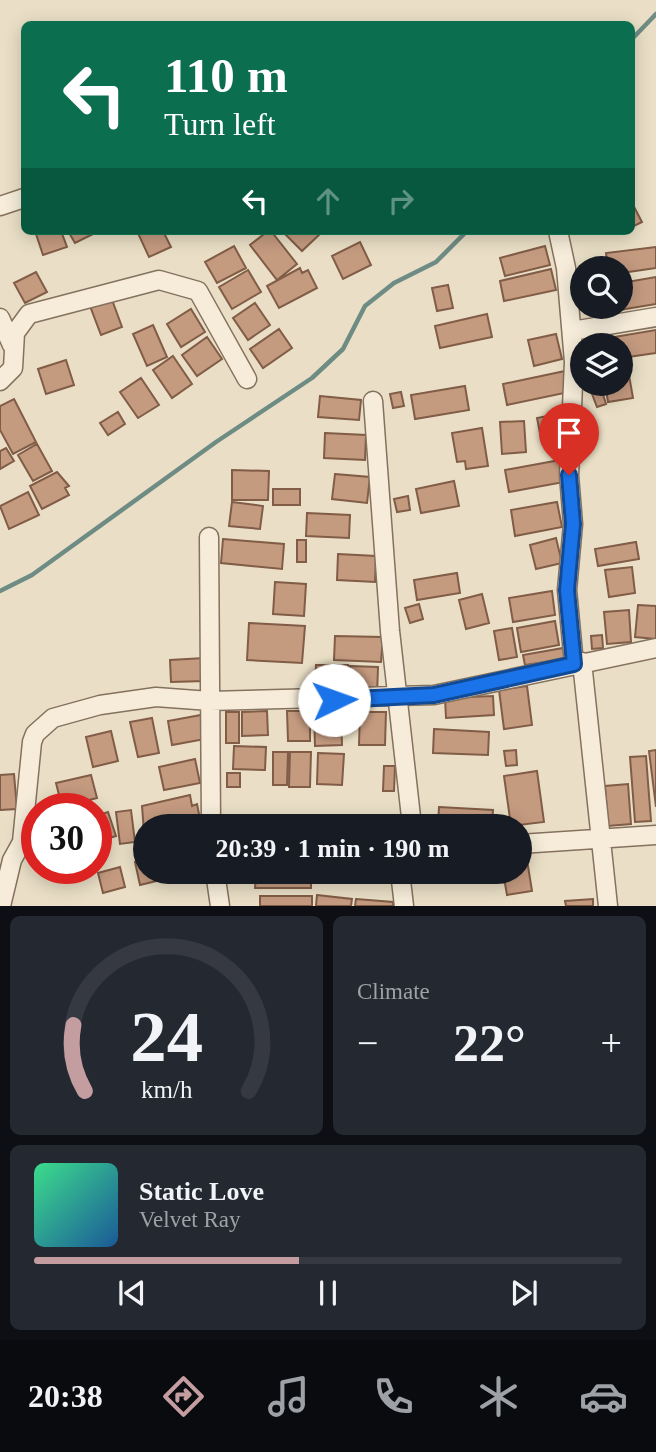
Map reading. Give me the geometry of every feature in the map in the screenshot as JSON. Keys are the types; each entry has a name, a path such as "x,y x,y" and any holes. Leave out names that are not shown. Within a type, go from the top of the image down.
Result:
{"street":[{"path":"0,206 21,199"},
{"path":"559,235 566,268 574,362 569,475 573,524 567,590 608,906"},
{"path":"0,381 13,368 12,345 15,333 29,314 159,280 198,291 247,379"},
{"path":"572,331 656,317"},
{"path":"0,318 12,345"},
{"path":"373,401 397,697 411,814"},
{"path":"209,537 211,814"},
{"path":"1,906 7,855 22,842 28,810 32,742 46,723 74,710 156,697 210,701 397,697 447,693 656,648"},
{"path":"532,843 656,835"},
{"path":"217,884 220,906"},
{"path":"401,884 404,906"}],"building":[{"path":"635,209 642,222 635,226"},
{"path":"36,235 62,235 67,247 43,255"},
{"path":"70,235 91,235 75,243"},
{"path":"139,235 165,235 171,247 149,257"},
{"path":"263,235 274,235 297,264 277,280 250,245"},
{"path":"286,235 319,235 302,251"},
{"path":"360,242 371,265 343,279 332,256"},
{"path":"234,246 246,268 217,283 205,262"},
{"path":"545,246 550,265 505,276 500,258"},
{"path":"656,247 656,268 633,271 633,256 606,256 606,253"},
{"path":"300,268 302,273 308,270 317,288 279,308 267,286"},
{"path":"551,269 556,290 504,301 500,281"},
{"path":"248,270 261,292 232,309 219,287"},
{"path":"36,272 47,292 25,303 14,283"},
{"path":"656,277 656,304 633,308 633,281"},
{"path":"448,285 453,308 437,311 432,288"},
{"path":"111,297 122,327 101,335 90,306"},
{"path":"255,303 270,325 248,340 233,318"},
{"path":"191,309 205,332 181,347 167,324"},
{"path":"487,314 492,337 440,348 435,326"},
{"path":"153,325 167,357 147,366 133,334"},
{"path":"279,329 292,348 263,368 250,349"},
{"path":"656,330 656,353 633,356 633,334"},
{"path":"556,334 562,359 534,366 528,340"},
{"path":"207,337 222,359 197,376 182,355"},
{"path":"173,356 192,384 172,398 153,370"},
{"path":"66,360 74,385 46,394 38,369"},
{"path":"565,371 569,392 507,405 503,384"},
{"path":"141,378 159,405 138,418 120,392"},
{"path":"465,386 469,410 415,419 411,395"},
{"path":"401,392 404,406 393,408 390,394"},
{"path":"320,396 361,400 359,420 318,417"},
{"path":"593,396 604,396 606,404 597,407"},
{"path":"607,396 633,396 633,398 608,402"},
{"path":"14,399 36,442 13,454 0,430 0,406"},
{"path":"118,412 125,424 108,435 100,423"},
{"path":"564,413 569,438 542,443 537,418"},
{"path":"524,421 526,452 502,454 500,422"},
{"path":"482,428 488,466 466,469 465,461 457,462 452,433"},
{"path":"325,433 366,435 365,460 324,458"},
{"path":"37,444 52,471 33,481 18,455"},
{"path":"6,448 14,461 0,469 0,451"},
{"path":"560,460 564,482 509,492 505,470"},
{"path":"232,470 269,471 268,500 232,500"},
{"path":"57,472 69,486 65,488 69,495 42,509 30,486"},
{"path":"335,474 370,477 367,503 332,499"},
{"path":"454,481 459,506 421,513 416,489"},
{"path":"273,489 300,489 300,505 273,505"},
{"path":"28,492 39,515 9,529 0,506"},
{"path":"408,496 410,510 397,512 394,499"},
{"path":"232,502 263,506 260,529 229,526"},
{"path":"557,502 562,527 515,536 511,510"},
{"path":"307,513 350,515 349,538 306,536"},
{"path":"556,538 562,563 536,569 530,545"},
{"path":"223,539 284,544 282,569 221,563"},
{"path":"297,540 306,540 306,562 297,562"},
{"path":"636,542 639,559 598,566 595,549"},
{"path":"338,554 376,556 375,582 337,580"},
{"path":"632,567 635,593 609,597 605,570"},
{"path":"457,573 460,593 417,600 414,580"},
{"path":"275,582 306,584 304,616 273,614"},
{"path":"552,591 555,615 513,622 509,598"},
{"path":"482,594 489,623 466,629 459,600"},
{"path":"419,604 423,619 410,623 405,608"},
{"path":"638,605 656,606 656,639 635,637"},
{"path":"629,610 631,642 607,644 604,612"},
{"path":"555,621 559,645 521,652 517,628"},
{"path":"249,623 305,626 302,663 247,660"},
{"path":"512,628 517,657 499,660 494,631"},
{"path":"602,635 603,648 592,649 591,636"},
{"path":"335,636 383,637 381,662 334,660"},
{"path":"563,648 565,659 525,665 523,655"},
{"path":"204,658 205,681 171,682 170,660"},
{"path":"316,665 348,665 347,691 315,691"},
{"path":"350,666 378,667 377,695 350,694"},
{"path":"527,686 532,725 504,729 499,690"},
{"path":"493,696 494,715 446,718 445,698"},
{"path":"267,711 268,735 242,736 242,712"},
{"path":"287,711 310,711 310,741 288,741"},
{"path":"226,712 239,712 239,743 226,743"},
{"path":"341,712 342,745 315,746 314,713"},
{"path":"360,712 386,712 385,745 359,745"},
{"path":"201,715 205,739 172,745 168,721"},
{"path":"152,718 159,753 138,757 130,722"},
{"path":"434,729 489,732 488,755 433,753"},
{"path":"111,731 118,761 93,767 86,737"},
{"path":"234,746 266,747 265,770 233,769"},
{"path":"516,750 517,765 506,766 504,751"},
{"path":"656,750 656,807 649,751"},
{"path":"273,752 288,752 287,785 273,785"},
{"path":"290,752 311,752 310,787 289,787"},
{"path":"318,753 344,754 342,785 317,784"},
{"path":"646,756 651,821 635,822 630,757"},
{"path":"195,759 200,783 164,790 159,767"},
{"path":"384,766 395,766 394,791 383,791"},
{"path":"537,771 544,822 532,823 532,814 509,814 504,776"},
{"path":"227,773 240,773 240,787 227,787"},
{"path":"14,774 17,809 0,810 0,775"},
{"path":"91,775 96,793 58,793 56,783"},
{"path":"628,784 631,824 608,826 605,786"},
{"path":"190,795 192,806 197,804 199,814 143,814 142,806"},
{"path":"439,807 493,810 493,814 439,814"},
{"path":"131,810 133,842 120,844 116,812"},
{"path":"120,867 125,887 103,893 101,884 112,884 112,869"},
{"path":"255,884 311,884 311,888 255,888"},
{"path":"505,884 531,884 532,891 507,895"},
{"path":"317,895 352,899 351,906 316,906"},
{"path":"260,896 312,896 312,906 260,906"},
{"path":"356,899 393,902 393,906 355,906"},
{"path":"593,899 593,906 566,906 565,901"}],"waterway":[{"path":"635,36 656,14"},
{"path":"0,591 32,575 216,442 312,378 343,349 365,306 394,283 436,262 463,235"}],"route":[{"path":"334,700 434,695 574,664 567,590 573,524 569,475"}]}
